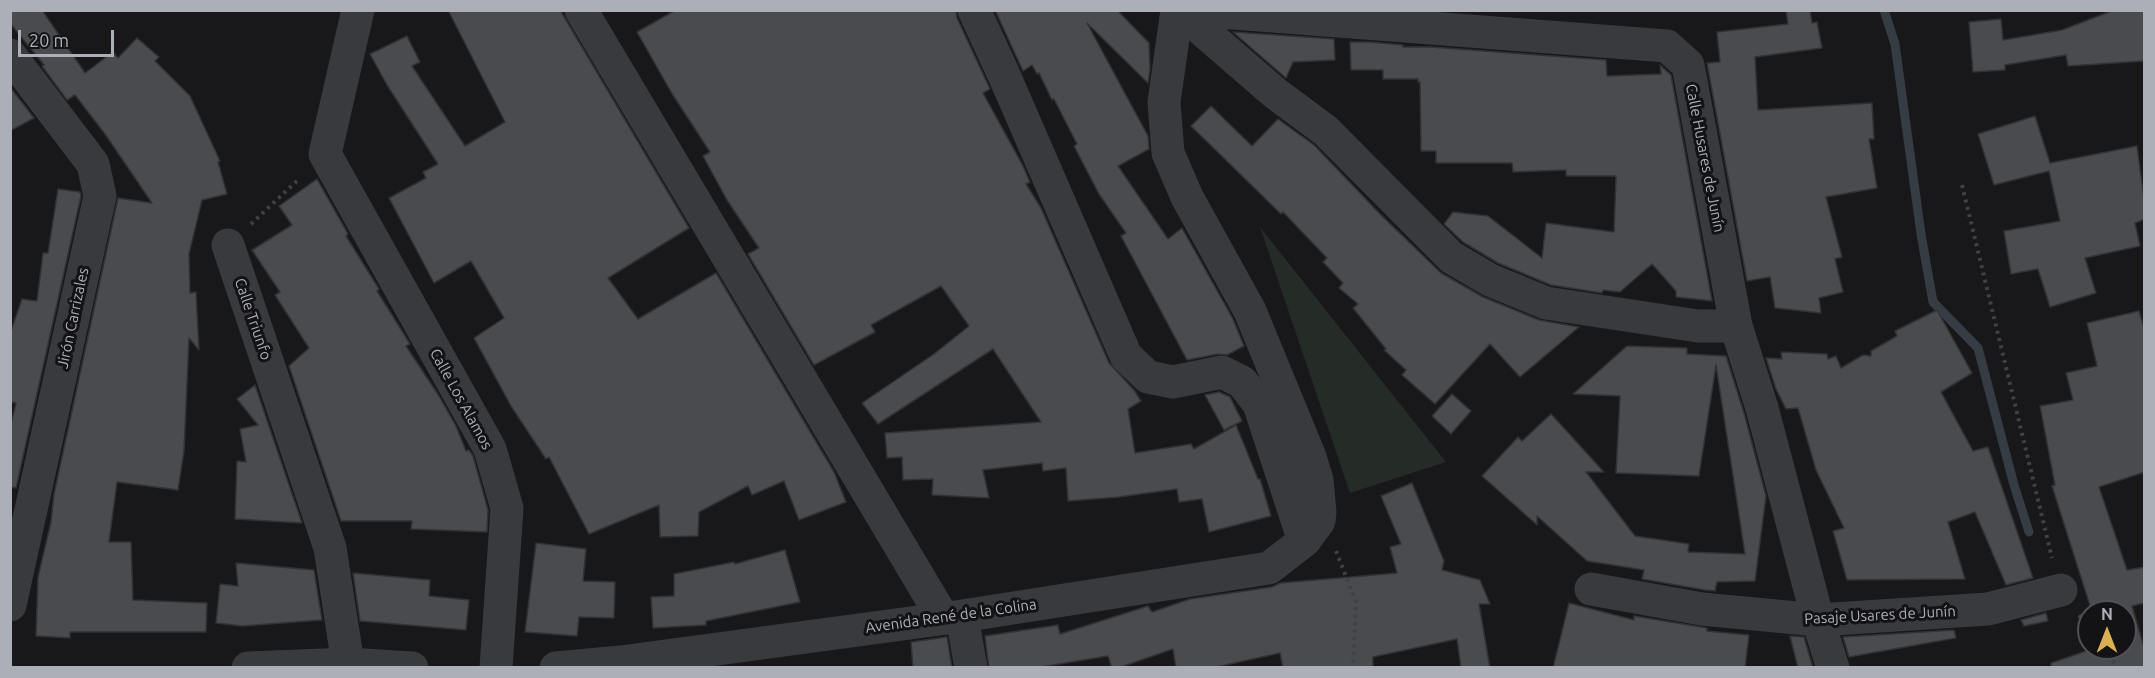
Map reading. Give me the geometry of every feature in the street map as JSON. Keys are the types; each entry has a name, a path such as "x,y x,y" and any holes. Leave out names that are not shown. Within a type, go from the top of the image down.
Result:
{"street":[{"path":"325,154 357,10"},
{"path":"580,10 952,617 971,668"},
{"path":"974,10 1126,356 1148,377 1173,382 1222,372 1242,382 1259,404 1304,541"},
{"path":"1178,10 1275,93 1326,131 1451,257 1490,280 1546,303 1698,326 1736,326"},
{"path":"1178,10 1164,102 1168,153 1186,197 1250,311 1310,457 1317,480 1320,512"},
{"name":"Calle Husares de Junín","path":"1194,10 1667,46 1688,65 1736,326 1762,408 1818,620 1833,668"},
{"name":"Jirón Carrizales","path":"10,55 93,164 99,196 10,605"},
{"name":"Calle Los Alamos","path":"325,154 490,449 507,508 496,668"},
{"name":"Calle Triunfo","path":"228,245 330,548 348,664"},
{"name":"Avenida René de la Colina","path":"556,668 621,662 952,617 1269,568 1304,541 1318,521 1320,512"},
{"name":"Pasaje Usares de Junín","path":"1591,589 1702,609 1818,620 1988,609 2061,590"},
{"path":"248,668 348,664 412,668"}],"path":[{"path":"228,245 325,154"},
{"path":"1962,185 2061,590 2077,611"},
{"path":"1320,512 1356,602 1353,668"}],"shaded area":[{"path":"1260,227 1446,462 1350,493"}],"building":[{"path":"10,10 42,10 85,73 113,52 118,58 137,38 159,57 155,61 190,96 220,161 218,162 227,194 202,200 189,254 190,293 196,292 199,350 189,338 184,451 178,490 117,482 109,542 131,542 133,600 207,603 206,632 70,632 70,638 36,636 38,577 118,198 152,203 75,95 67,100 42,66 44,65 10,23"},
{"path":"448,10 560,10 689,228 608,278 638,319 716,273 834,472 846,502 799,520 784,481 752,495 748,486 699,512 698,536 660,537 659,505 589,534 549,457 546,459 511,406 474,338 504,318 471,261 434,283 389,198 426,178 423,172 438,164 387,85 370,54 407,36 420,62 412,66 465,146 505,122"},
{"path":"676,10 956,10 957,18 990,89 983,93 1023,166 1030,182 1026,184 1041,208 1109,363 1141,401 1128,409 1135,453 1191,444 1194,449 1236,425 1258,479 1260,479 1271,516 1209,532 1202,499 1179,502 1177,489 1068,501 1066,468 1043,471 1042,463 983,470 989,498 932,495 933,479 903,480 902,457 887,458 885,433 1041,422 993,349 878,424 862,403 934,354 969,326 941,286 871,325 875,332 814,365 748,254 759,248 727,200 703,156 710,152 671,92 637,32"},
{"path":"995,10 1117,10 1149,43 1148,83 1087,23 1148,136 1149,149 1118,166 1168,239 1182,228 1233,319 1244,346 1227,355 1218,354 1187,360 1121,236 1126,233 1099,194 1074,146 1077,144 1054,99 1052,100 1039,73 1037,74 1032,65 1023,71"},
{"path":"1786,10 1810,10 1812,23 1817,22 1822,48 1755,57 1758,110 1872,103 1874,139 1869,139 1877,188 1826,197 1842,257 1835,259 1843,292 1819,298 1821,313 1775,308 1770,277 1747,281 1707,63 1720,62 1717,32 1788,24"},
{"path":"2114,10 2145,10 2145,61 2068,66 2066,55 2005,65 2005,70 1973,72 1969,22 2001,19 2003,40 2062,30"},
{"path":"1233,32 1334,39 1335,60 1293,62 1286,78"},
{"path":"1350,42 1606,60 1607,76 1661,74 1660,65 1671,75 1712,301 1676,297 1676,291 1652,264 1620,292 1603,290 1602,293 1551,285 1498,263 1463,242 1444,224 1453,212 1488,216 1542,258 1546,223 1614,232 1616,176 1566,176 1566,170 1513,172 1512,163 1436,163 1436,151 1421,151 1420,82 1418,79 1383,79 1383,70 1351,70"},
{"path":"10,87 34,118 10,131"},
{"path":"1211,106 1252,146 1278,119 1314,145 1441,273 1483,297 1539,320 1579,327 1520,377 1490,344 1435,404 1402,375 1406,370 1384,350 1386,349 1353,308 1358,304 1339,288 1343,283 1323,262 1327,258 1283,212 1281,214 1191,126"},
{"path":"2035,116 2050,163 2137,146 2145,207 2145,219 2135,223 2140,246 2085,258 2096,293 2050,307 2038,269 2011,274 2004,231 2060,221 2049,171 1994,185 1978,134"},
{"path":"317,179 348,234 346,236 379,289 377,291 410,344 406,346 439,396 456,426 466,451 469,450 473,456 488,510 487,532 411,529 412,521 341,521 289,366 309,348 275,295 280,292 252,250 292,225 279,206"},
{"path":"58,189 80,192 81,196 16,488 10,487 10,428 16,403 10,402 10,334 22,299 37,301 43,253 48,253"},
{"path":"1937,310 1972,373 1941,392 1973,451 1988,447 2033,578 2006,585 1975,512 1948,522 1965,579 1847,580 1833,531 1844,528 1816,470 1798,408 1786,409 1776,389 1766,358 1782,359 1781,352 1827,354 1828,359 1836,356 1841,368 1863,355 1871,356 1871,351 1897,336 1895,331"},
{"path":"2139,311 2145,332 2145,472 2099,487 2127,570 2145,567 2145,603 2137,605 2137,600 2088,600 2052,486 2055,485 2040,406 2073,400 2066,373 2097,366 2087,323"},
{"path":"1627,346 1687,348 1687,354 1726,356 1766,496 1755,581 1717,582 1715,591 1705,590 1642,579 1644,570 1587,561 1537,516 1537,525 1482,476 1518,437 1522,441 1551,414 1604,472 1586,472 1635,536 1689,544 1688,552 1745,554 1716,365 1699,476 1616,473 1620,396 1573,394"},
{"path":"255,385 302,523 235,519 237,461 246,462 240,429 258,425 237,399"},
{"path":"1219,392 1230,397 1242,421 1224,430 1205,395"},
{"path":"1452,394 1471,411 1451,434 1432,416"},
{"path":"1412,483 1444,561 1442,570 1480,580 1490,604 1479,604 1490,668 1461,668 1457,639 1373,657 1373,668 1283,668 1280,653 1212,668 1176,668 1173,649 1118,668 1112,668 1108,656 1035,668 989,668 985,636 1058,625 1060,634 1148,606 1152,612 1190,599 1272,587 1280,583 1397,573 1390,547 1401,544 1381,496"},
{"path":"536,543 586,549 583,581 615,582 614,618 579,617 577,636 525,632"},
{"path":"785,550 800,602 706,621 706,625 653,628 651,597 674,596 674,574 734,562 735,564"},
{"path":"236,563 314,570 322,620 242,626 216,623 220,584 238,586"},
{"path":"353,573 430,580 429,596 469,600 466,630 360,621"},
{"path":"1569,603 1634,620 1634,616 1707,628 1707,631 1749,635 1745,668 1553,668"},
{"path":"2046,613 2048,621 2024,626 2021,620"},
{"path":"2137,623 2145,651 2145,668 2051,668 2051,663 2077,654 2077,660 2137,660"},
{"path":"1954,630 1956,638 1849,657 1843,637"},
{"path":"1790,636 1804,637 1813,668 1798,668"},
{"path":"947,637 952,668 913,668 911,642"}],"waterway":[{"path":"1884,10 1895,44 1921,234 1933,302 1978,348 2014,485 2029,532"}]}
